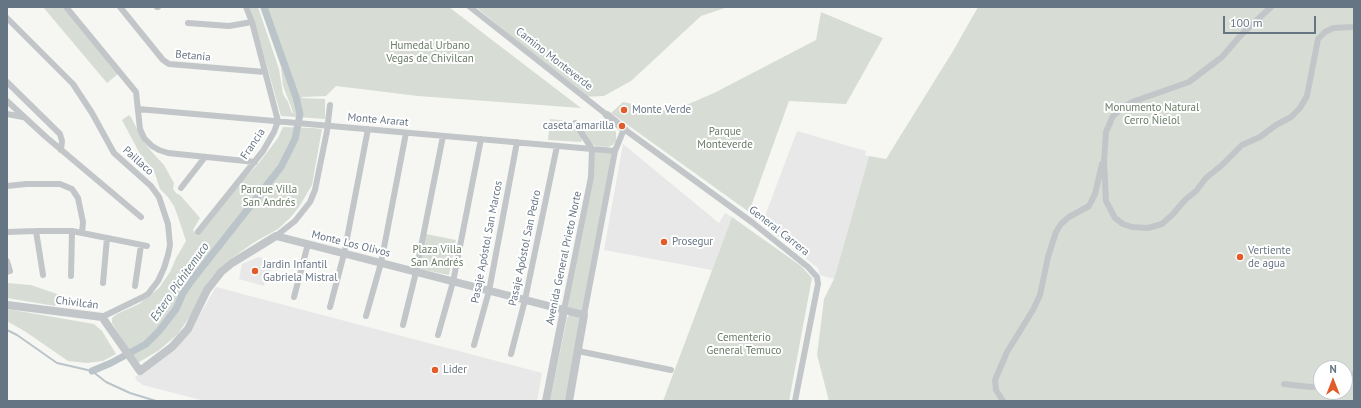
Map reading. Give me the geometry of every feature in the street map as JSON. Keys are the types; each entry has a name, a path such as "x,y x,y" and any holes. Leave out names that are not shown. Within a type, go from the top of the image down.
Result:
{"street":[{"path":"66,7 136,92 140,129 144,138 152,146 168,153 255,162"},
{"name":"Betania","path":"120,7 163,60 169,64 265,72"},
{"name":"Francia","path":"198,232 263,151 274,132 278,121 252,22 246,7"},
{"name":"Camino Monteverde","path":"470,7 624,129"},
{"path":"1271,7 1241,35 1222,57 1189,82 1132,102 1113,116 1106,132 1104,161 1106,201 1115,218 1123,224 1132,227 1148,228 1162,224 1185,200 1196,191 1206,178 1222,165 1242,144 1260,137 1291,117 1300,108 1307,96 1318,40 1325,32 1333,28 1354,27"},
{"name":"Paillaco","path":"7,18 73,84 92,113 114,153 151,186 159,197 168,224 170,245 168,255 158,281 148,294 102,317"},
{"path":"188,23 229,26 252,22"},
{"path":"7,82 60,134 62,141 61,150"},
{"path":"7,100 61,150 141,217"},
{"path":"276,236 295,221 310,202 315,190 328,126 330,105"},
{"name":"Monte Ararat","path":"138,109 615,150"},
{"path":"7,114 25,118"},
{"path":"575,123 592,149"},
{"path":"330,307 344,254 368,129"},
{"path":"569,401 615,150 624,129"},
{"name":"General Carrera","path":"624,129 753,223 808,267 817,277 818,284 795,401"},
{"path":"366,316 381,263 406,132"},
{"path":"403,325 416,272 443,136"},
{"path":"438,335 453,282 481,139"},
{"name":"Pasaje Apóstol San Marcos","path":"474,344 489,291 517,142"},
{"name":"Pasaje Apóstol San Pedro","path":"511,354 525,300 557,146"},
{"name":"Avenida General Prieto Norte","path":"546,401 591,184 592,149"},
{"path":"181,188 206,157"},
{"path":"1003,401 996,390 995,380 1007,352 1033,310 1040,295 1048,257 1056,232 1070,217 1090,206 1096,194 1104,161"},
{"path":"7,186 26,184 60,184 72,189 78,198 83,222 82,233"},
{"path":"36,230 43,275"},
{"path":"7,232 36,230 72,231 144,246 134,286"},
{"path":"71,276 72,231"},
{"name":"Monte Los Olivos","path":"276,236 584,314"},
{"name":"Chivilcán","path":"7,305 102,317 140,371 172,347 188,329 207,290 221,272 232,263 276,236"},
{"path":"103,283 107,238"},
{"path":"294,297 308,244"},
{"path":"7,261 8,271"},
{"path":"578,351 671,370"},
{"path":"1284,384 1313,387"}],"shaded area":[{"path":"797,131 866,151 865,155 869,156 834,279 820,275 818,268 762,224"},
{"path":"623,144 719,223 725,213 732,217 712,270 604,250"},
{"name":"Jardin Infantil Gabriela Mistral","path":"258,257 272,261 269,279 266,279 264,286 239,279 242,264"},
{"path":"216,287 542,373 537,401 205,401 143,385 137,381 135,377 175,350 192,328"}],"green space":[{"path":"43,7 62,7 118,74 107,83"},
{"name":"Humedal Urbano Vegas de Chivilcan","path":"249,7 258,7 279,69 283,94 292,113 292,109 283,86 281,67 260,7 449,7 581,108 418,96 336,86 326,96 302,97 325,99 325,119 281,116"},
{"path":"476,7 728,7 701,16 631,81 604,96 582,97 558,75"},
{"name":"Monumento Natural Cerro Ñielol","path":"978,7 1354,7 1354,401 829,401 817,355 824,299 834,279 869,156 886,159 953,51"},
{"name":"Parque Monteverde","path":"821,12 883,38 846,104 789,101 749,212 611,113 623,102 661,110 677,109 714,93 816,40"},
{"name":"Parque Villa San Andrés","path":"129,115 142,139 164,165 174,183 173,189 200,218 193,230 198,236 243,180 258,164 278,138 283,127 322,129 312,185 299,207 278,229 253,243 228,261 214,274 205,286 194,310 178,334 158,351 139,362 136,361 112,323 112,318 117,314 139,304 159,288 170,272 186,241 174,206 160,189 154,171 140,154 122,120"},
{"path":"550,119 568,121 581,136 581,142 548,140"},
{"path":"577,122 609,124 616,132 616,141 613,145 608,147 591,144"},
{"path":"593,151 613,152 583,312 567,309"},
{"name":"Cementerio General Temuco","path":"732,217 801,266 812,278 789,401 663,401"},
{"name":"Plaza Villa San Andrés","path":"426,234 456,240 449,275 419,269"},
{"path":"7,283 31,285 60,295 55,306 7,298"},
{"path":"7,309 94,324 102,331 116,354 103,361 87,363 68,361 26,332 7,321"},
{"path":"569,315 579,317 581,321 566,401 550,401 567,318"}],"waterway":[{"name":"Estero Pichitemuco","path":"92,371 111,363 146,344 159,331 176,309 183,293 192,280 281,167 295,139 300,114 296,97 264,7"},
{"path":"7,330 17,335 57,363 92,371 106,382 130,393 156,401"}],"place":[{"name":"Monte Verde","path":"624,110"},
{"name":"caseta amarilla","path":"622,126"},
{"name":"Prosegur","path":"664,242"},
{"name":"Vertiente de agua","path":"1240,257"},
{"name":"Jardin Infantil Gabriela Mistral","path":"255,271"},
{"name":"Lider","path":"435,370"}]}
